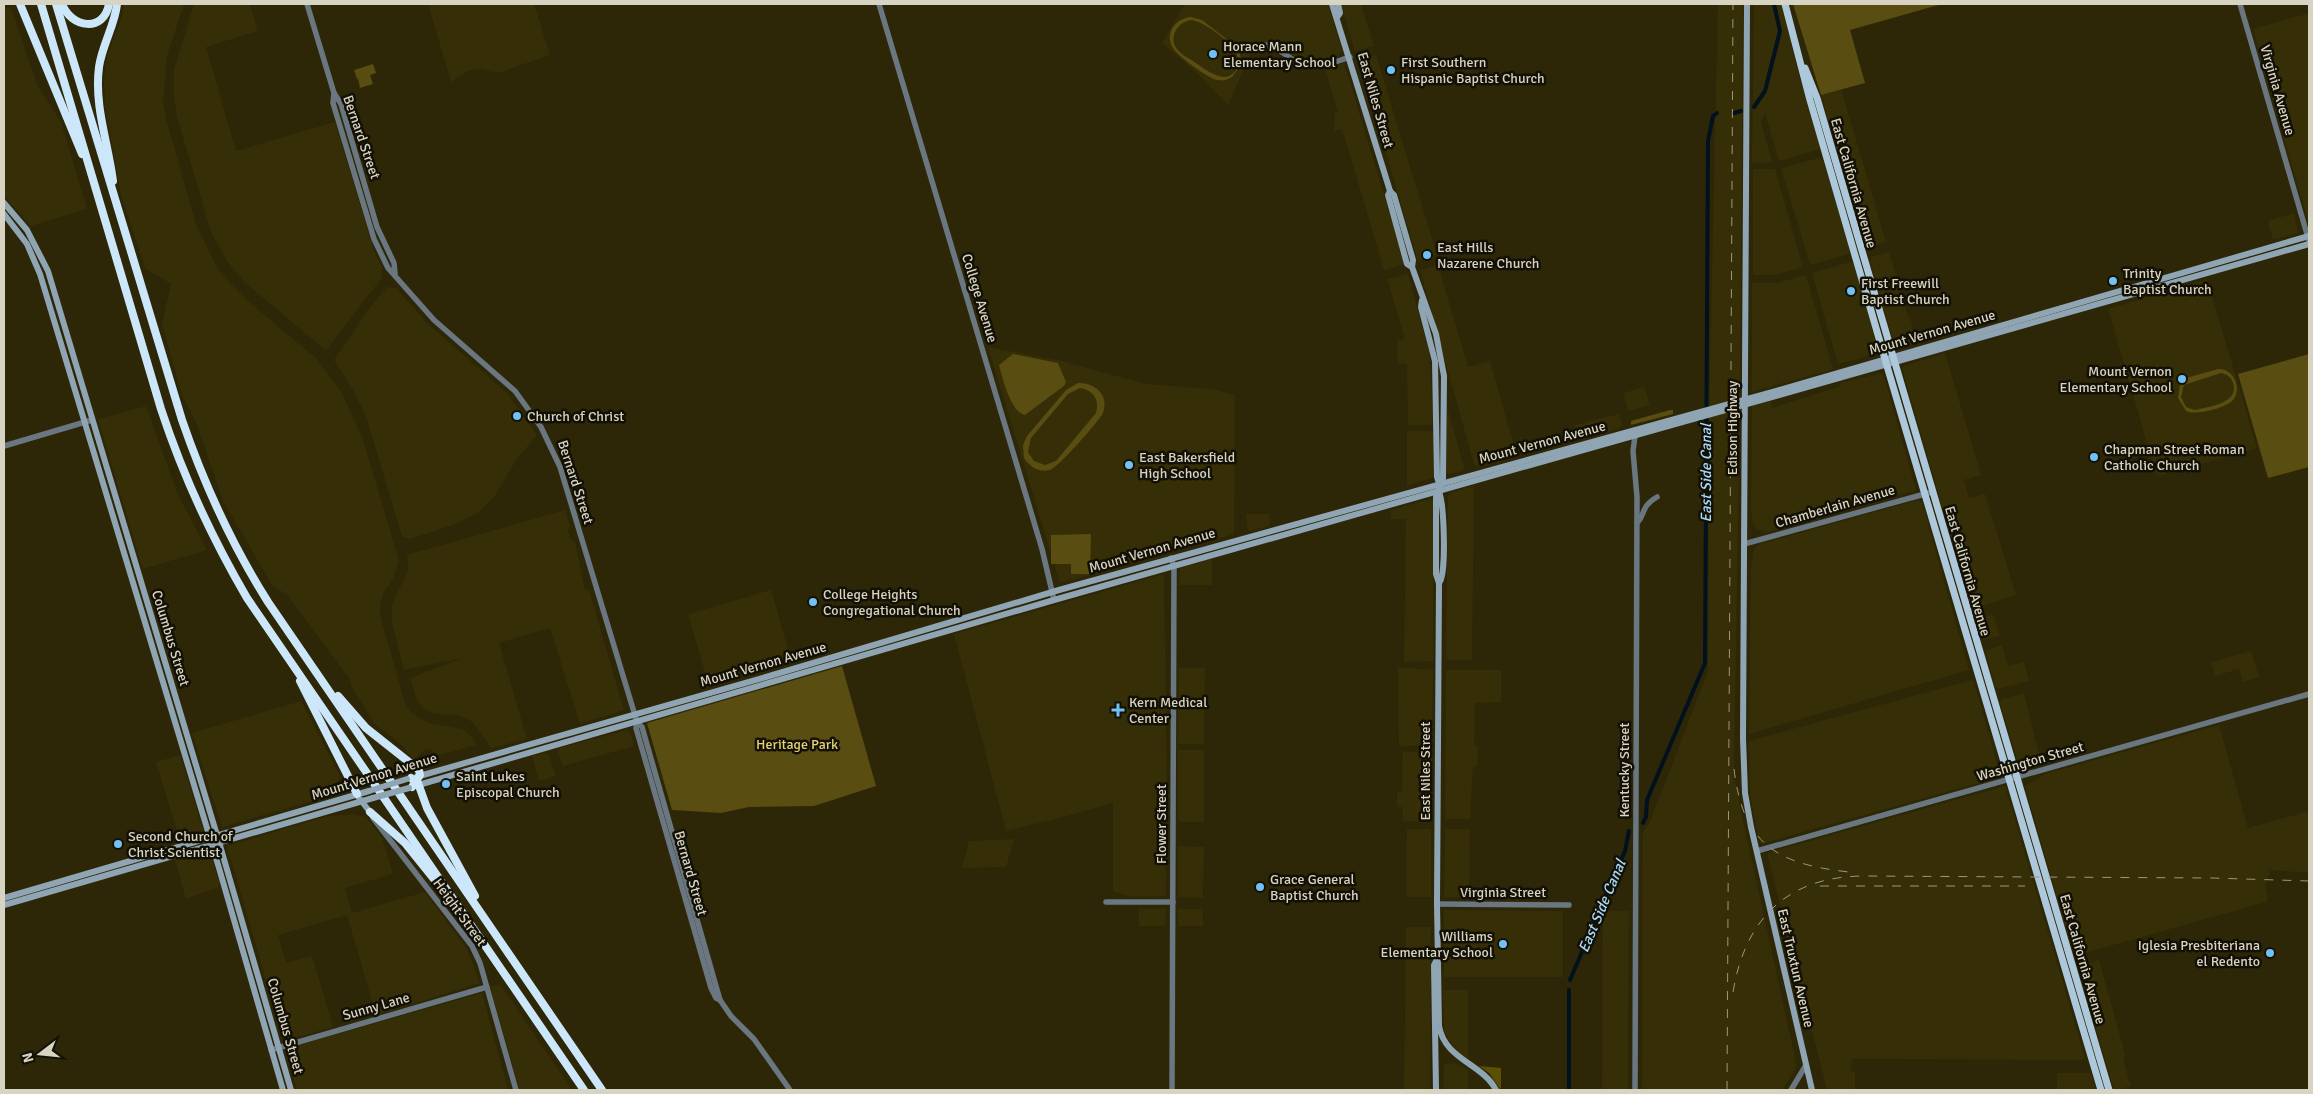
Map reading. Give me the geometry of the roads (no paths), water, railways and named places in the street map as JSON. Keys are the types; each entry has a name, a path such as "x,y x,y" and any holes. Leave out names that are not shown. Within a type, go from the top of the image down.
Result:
{"highway":[{"path":"13,4 27,20"},
{"path":"20,4 95,183"},
{"path":"41,4 162,409 181,464 222,555 247,598 584,1090"},
{"path":"56,4 182,420 208,488 251,575 602,1090"},
{"path":"62,4 70,18 78,23 87,24 94,23 104,17 110,4"},
{"path":"115,203 113,179 99,109 97,87 99,64 117,4"},
{"path":"282,648 360,798"},
{"path":"309,661 360,722 417,768 414,782 484,916"},
{"path":"370,812 406,844 457,903"}],"main road":[{"name":"East Niles Street","path":"1332,4 1338,16 1390,191 1394,195 1413,260 1412,267 1422,300 1421,307 1432,344 1435,373 1436,477 1440,483"},
{"name":"East Niles Street","path":"1338,4 1340,13 1338,16"},
{"name":"Edison Highway","path":"1747,4 1743,739 1746,793 1757,851"},
{"name":"East California Avenue","path":"1785,4 1801,60 1817,98 1894,360 1954,591 1959,595 2101,1090"},
{"name":"East California Avenue","path":"1801,60 1804,79 1886,362 1966,619 1978,648 2013,779 2109,1090"},
{"path":"1825,151 1830,156 1835,174 1842,184"},
{"name":"Columbus Street","path":"4,203 27,230 44,260 213,838 228,901 283,1090"},
{"name":"Columbus Street","path":"4,214 21,235 36,264 213,838"},
{"name":"Mount Vernon Avenue","path":"4,905 282,816 314,807 360,798 373,798 414,782 634,713 766,677 1052,591 1608,437 1668,424 2309,240"},
{"name":"East Niles Street","path":"1422,300 1426,302 1436,334 1444,376 1443,478 1436,497 1435,545 1436,574 1439,584 1437,959 1434,965 1436,1090"},
{"path":"1435,373 1444,376"},
{"name":"Mount Vernon Avenue","path":"4,898 213,838 220,842 284,824 360,798 369,791 414,782 768,685 1054,600 1539,464 1635,436 1668,424"},
{"path":"1572,454 1577,449 1608,437"},
{"path":"1539,464 1545,459 1567,452 1575,446"},
{"path":"1505,473 1524,460"},
{"path":"766,677 768,685"},
{"name":"Height Street","path":"360,798 370,812"},
{"path":"284,824 292,817 307,813 314,807"},
{"path":"265,829 279,821 282,816"},
{"name":"Columbus Street","path":"220,842 291,1090"},
{"name":"East Truxtun Avenue","path":"1757,851 1812,1090"},
{"path":"228,901 232,905 241,929 246,934"},
{"name":"East Niles Street","path":"1437,959 1440,964 1439,1026 1442,1036 1454,1053 1484,1074 1496,1090"}],"street":[{"name":"Bernard Street","path":"307,4 334,93 341,104 377,227 394,263 395,274 423,309 515,391 533,414 548,438 560,467 637,722 636,728 708,979 716,998 720,1000 731,1016 759,1046 790,1090"},
{"name":"College Avenue","path":"879,4 1054,600"},
{"name":"Virginia Avenue","path":"2240,4 2309,240"},
{"path":"1261,45 1272,46 1293,60 1308,66 1320,66 1350,57"},
{"path":"4,446 92,420"},
{"name":"Kentucky Street","path":"1634,1090 1637,523 1637,483 1633,450 1635,436"},
{"path":"1623,439 1633,450"},
{"name":"Chamberlain Avenue","path":"1744,544 1928,493"},
{"path":"1637,523 1640,520 1644,506 1656,497"},
{"name":"Flower Street","path":"1171,558 1174,566 1172,1090"},
{"name":"Washington Street","path":"1757,851 2309,694"},
{"name":"Height Street","path":"370,812 467,938 476,955 516,1090"},
{"path":"1106,902 1173,902"},
{"name":"Virginia Street","path":"1437,904 1569,905"},
{"name":"Sunny Lane","path":"272,1050 487,988"},
{"path":"1791,1090 1806,1065"}],"waterway":[{"name":"East Side Canal","path":"1754,107 1765,91 1780,31 1774,4"},
{"name":"East Side Canal","path":"1734,113 1741,111"},
{"name":"East Side Canal","path":"1643,823 1646,817 1647,800 1705,663 1708,141 1713,116 1717,113"},
{"name":"East Side Canal","path":"1570,980 1625,851 1629,831"},
{"name":"East Side Canal","path":"1569,990 1569,1090"}],"railway":[{"path":"1727,1090 1733,4"},
{"path":"1734,769 1739,795 1746,816 1755,833 1768,846 1783,856 1802,863 1849,872"},
{"path":"1733,992 1739,966 1748,943 1759,923 1774,907 1791,894 1812,884 1835,878 1862,876 2212,878 2309,881"},
{"path":"1820,886 2025,886"}],"place":[{"name":"Horace Mann Elementary School","path":"1213,54"},
{"name":"First Southern Hispanic Baptist Church","path":"1391,70"},
{"name":"East Hills Nazarene Church","path":"1427,255"},
{"name":"Trinity Baptist Church","path":"2113,281"},
{"name":"First Freewill Baptist Church","path":"1851,291"},
{"name":"Mount Vernon Elementary School","path":"2182,379"},
{"name":"Church of Christ","path":"517,416"},
{"name":"Chapman Street Roman Catholic Church","path":"2094,457"},
{"name":"East Bakersfield High School","path":"1129,465"},
{"name":"College Heights Congregational Church","path":"813,602"},
{"name":"Kern Medical Center","path":"1118,710"},
{"name":"Saint Lukes Episcopal Church","path":"446,784"},
{"name":"Second Church of Christ Scientist","path":"118,844"},
{"name":"Grace General Baptist Church","path":"1260,887"},
{"name":"Williams Elementary School","path":"1503,944"},
{"name":"Iglesia Presbiteriana el Redento","path":"2270,953"}],"park label":[{"name":"Heritage Park","path":"797,744"}]}
